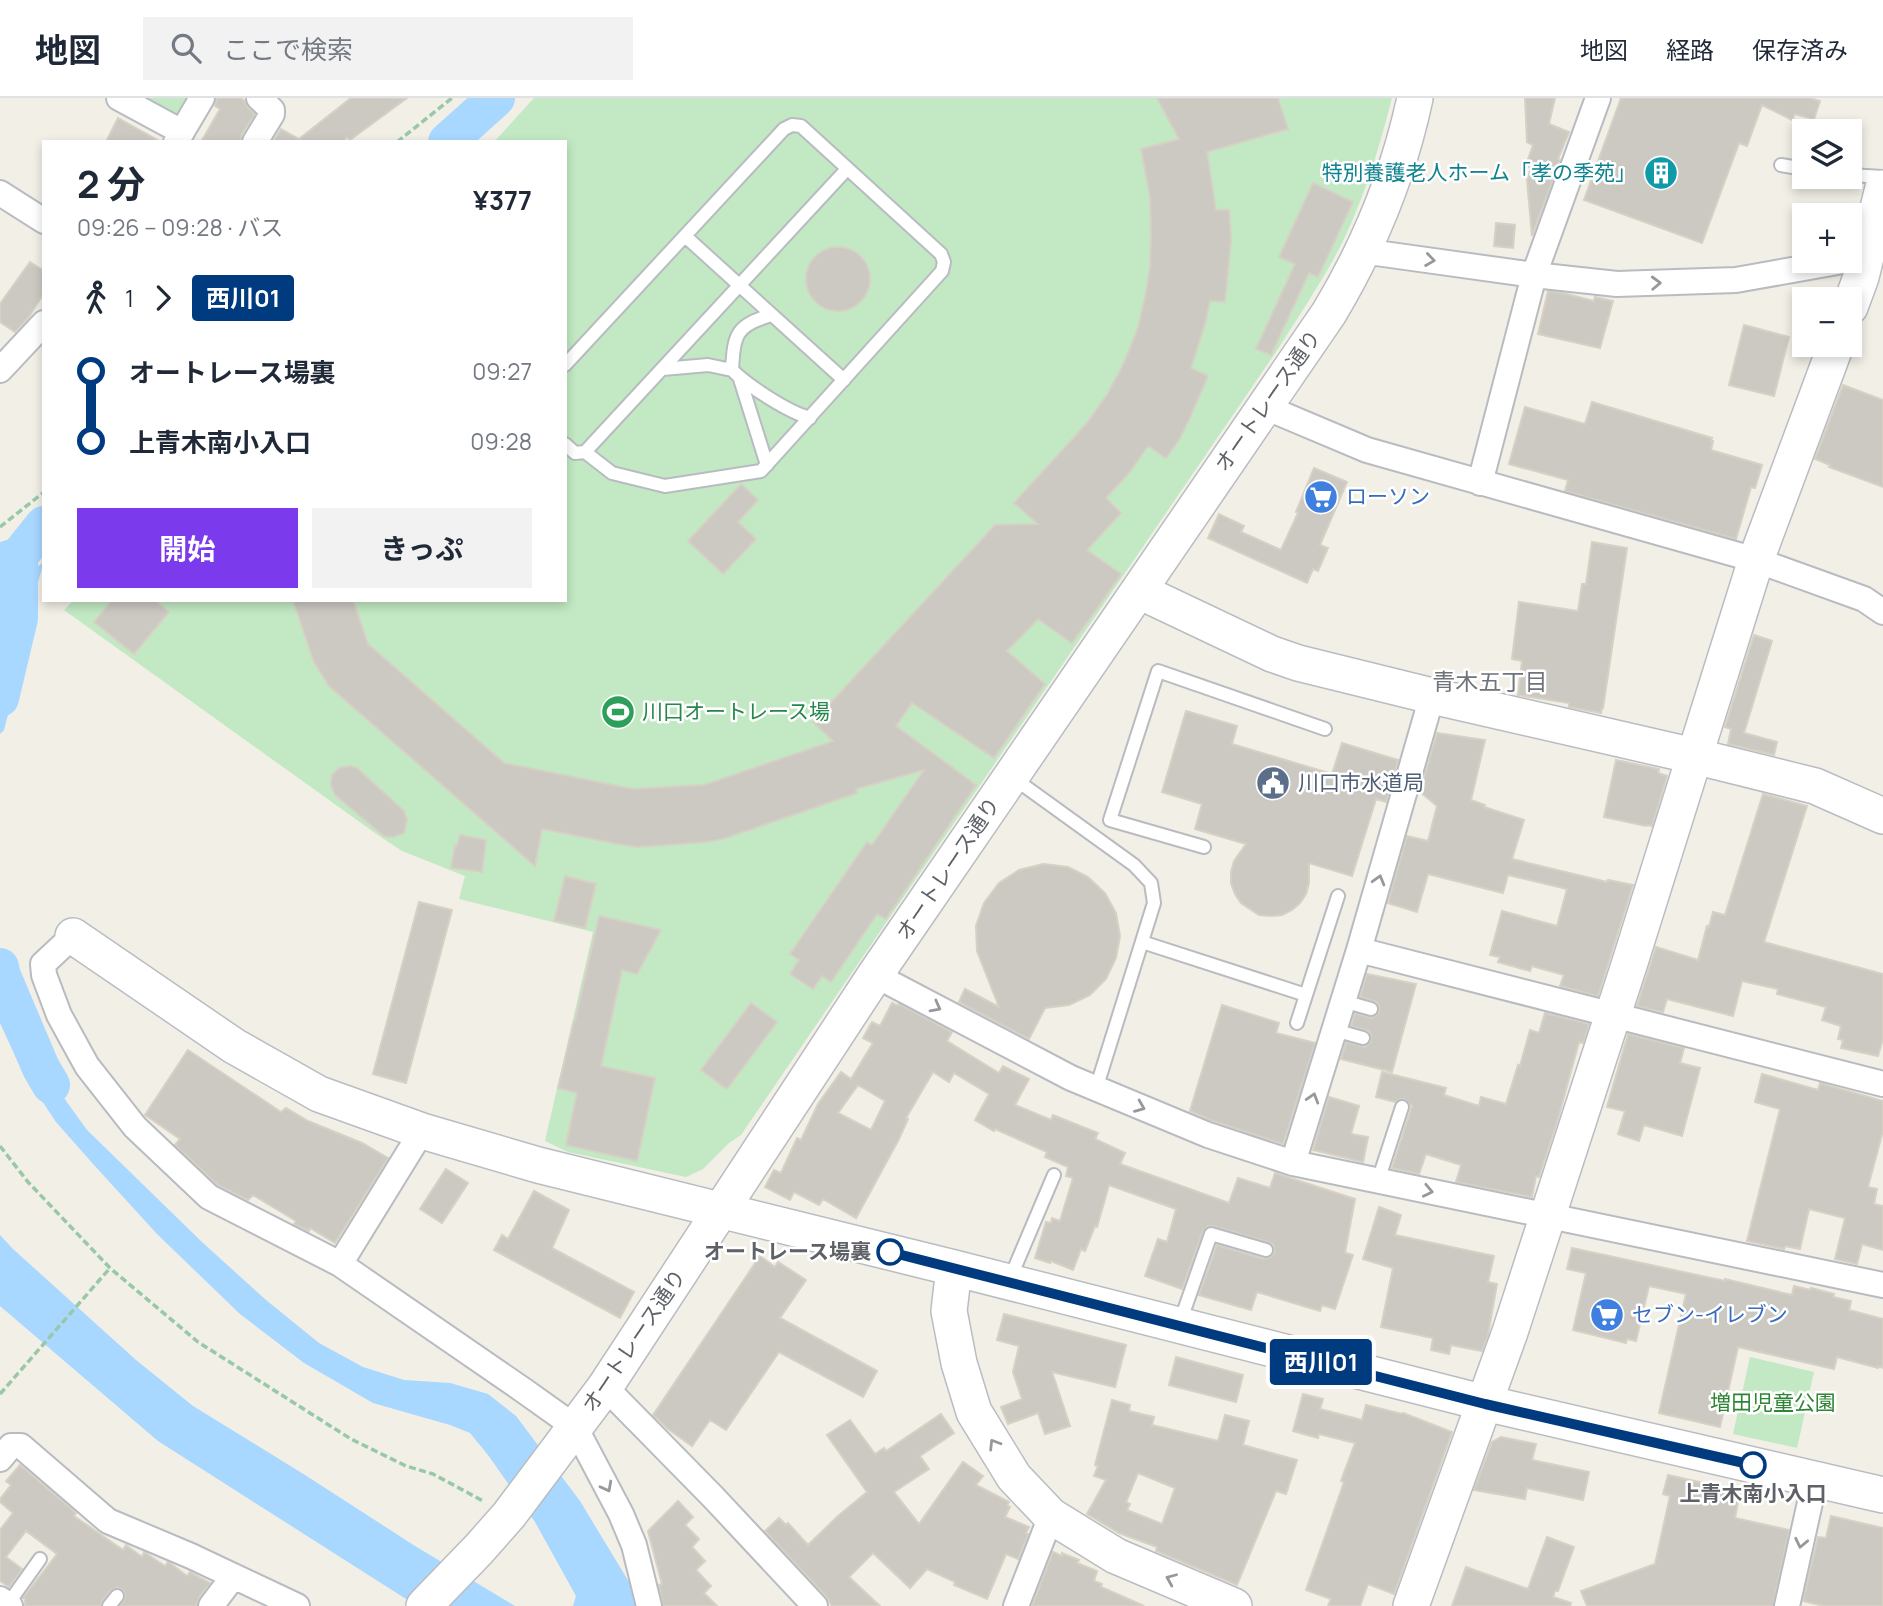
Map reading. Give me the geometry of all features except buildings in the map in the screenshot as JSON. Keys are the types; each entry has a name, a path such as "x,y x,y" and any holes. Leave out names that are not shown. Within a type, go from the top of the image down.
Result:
{"street":[{"path":"119,98 179,137 202,98"},
{"path":"257,140 272,114 272,110 259,98"},
{"name":"オートレース通り","path":"424,1606 509,1515 605,1387 876,975 1329,313 1362,251 1398,158 1415,98"},
{"path":"1480,483 1534,275 1598,98"},
{"path":"1862,272 1883,188"},
{"path":"0,193 42,220"},
{"path":"1362,251 1617,284 1736,281 1848,273"},
{"path":"5,357 42,325"},
{"path":"1411,1606 1485,1404 1548,1216 1756,561 1832,357"},
{"path":"1265,407 1367,450 1756,561 1864,598 1883,612"},
{"path":"1139,591 1272,654 1298,663 1815,786 1883,816"},
{"path":"1293,1163 1359,950 1432,696"},
{"path":"649,1606 634,1545 621,1514 575,1427 340,1264 209,1197 135,1127 87,1066 59,1015 44,975 43,964 72,936 234,1046 306,1087 422,1130 538,1165 721,1209 1485,1404 1883,1495"},
{"path":"1359,950 1883,1084"},
{"path":"876,975 1071,1078 1208,1135 1293,1163 1883,1285"},
{"path":"340,1264 422,1130"},
{"path":"954,1268 949,1311 959,1363 974,1412 1014,1477 1051,1516 1116,1556 1234,1606"},
{"path":"605,1387 815,1606"},
{"path":"0,1460 11,1446 21,1446 108,1521 191,1556 297,1606"},
{"path":"1787,1606 1815,1479"},
{"path":"1016,1606 1051,1516"},
{"path":"212,1606 233,1577"}],"lane":[{"path":"567,363 784,129 792,125 801,127 941,254 944,262 942,271 761,471 665,486 612,473 585,452"},
{"path":"1781,165 1792,167"},
{"path":"567,446 575,453 585,452 847,169"},
{"path":"1862,176 1883,177"},
{"path":"685,236 844,380"},
{"path":"767,465 736,374 733,345 739,331 754,320 772,315"},
{"path":"663,369 708,365 736,374 798,415 810,418"},
{"path":"1094,837 1110,820 1158,671 1325,729"},
{"path":"1012,776 1134,865 1151,883 1154,903 1096,1089"},
{"path":"1110,820 1204,847"},
{"path":"1297,1023 1338,896"},
{"path":"1142,942 1306,995"},
{"path":"1343,1001 1371,1009"},
{"path":"1334,1030 1363,1038"},
{"path":"1378,1181 1402,1107"},
{"path":"1008,1282 1054,1175"},
{"path":"1179,1325 1211,1234 1266,1250"},
{"path":"6,1603 40,1559"}],"path":[{"path":"400,140 452,98"},
{"path":"0,527 42,494"},
{"path":"0,1146 28,1182 110,1268 198,1342 351,1439 406,1466 433,1474 509,1515"},
{"path":"0,1394 110,1268"}],"green space":[{"path":"136,98 191,98 181,114 172,117"},
{"name":"川口オートレース場","path":"534,98 1392,98 1372,168 1345,237 1322,280 1278,349 741,1135 703,1169 686,1177 568,1152 545,1141 593,932 459,899 465,876 402,851 64,610 72,602 567,602 567,140 496,140"},
{"name":"増田児童公園","path":"1750,1357 1814,1372 1797,1448 1733,1434"}],"water":[{"path":"42,563 30,611 23,656 4,730 0,734 0,652 3,599"},
{"path":"0,961 19,1023 51,1080 87,1130 203,1243 319,1343 363,1367 404,1380 450,1383 488,1394 516,1416 580,1501 629,1582 635,1606 573,1606 576,1596 535,1522 470,1433 373,1403 304,1363 240,1314 157,1234 56,1122 22,1071 0,1023"},
{"path":"0,1235 136,1360 193,1406 515,1606 417,1606 158,1441 0,1306"}],"waterway":[{"path":"449,140 496,98"},
{"path":"0,562 19,556 42,527"},
{"path":"0,698 19,618 19,556"},
{"path":"0,967 41,1068 51,1085"}],"bus line":[{"name":"西川01","path":"890,1252 1485,1404 1753,1465"}],"place":[{"name":"特別養護老人ホーム「孝の季苑」","path":"1661,173"},
{"name":"ローソン","path":"1321,497"},
{"name":"川口オートレース場","path":"618,712"},
{"name":"川口市水道局","path":"1273,783"},
{"name":"オートレース場裏","path":"890,1252"},
{"name":"セブン-イレブン","path":"1607,1315"},
{"name":"上青木南小入口","path":"1753,1465"}],"district":[{"name":"青木五丁目","path":"1490,682"}]}
